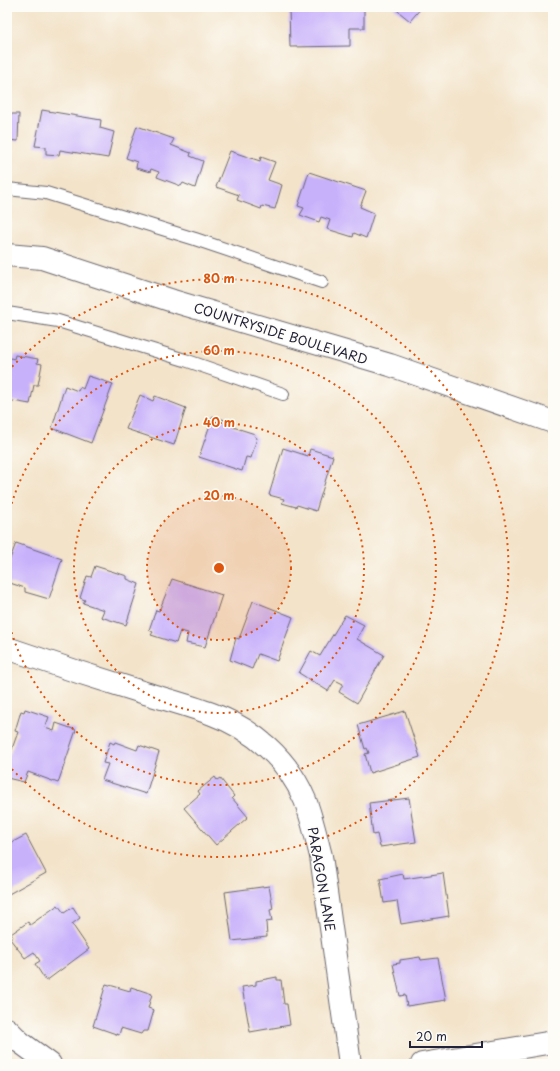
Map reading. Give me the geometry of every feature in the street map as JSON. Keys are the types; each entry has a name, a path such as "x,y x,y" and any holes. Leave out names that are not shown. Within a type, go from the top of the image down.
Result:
{"street":[{"name":"COUNTRYSIDE BOULEVARD","path":"7,255 42,258 172,301 390,365 553,422"},
{"name":"PARAGON LANE","path":"7,648 66,669 212,714 249,732 265,744 286,768 305,800 314,827 321,856 350,1064"},
{"path":"7,1029 20,1042 50,1064"},
{"path":"422,1064 553,1042"}],"lane":[{"path":"7,189 46,193 194,239 322,282"},
{"path":"7,313 58,320 185,360 283,394"}],"building":[{"path":"244,7 261,7 260,10"},
{"path":"289,7 364,7 364,28 350,28 350,46 290,47"},
{"path":"393,7 422,7 410,21"},
{"path":"42,110 101,120 100,128 114,132 108,158 60,150 59,155 46,154 46,147 35,146"},
{"path":"7,114 19,114 18,141 7,140"},
{"path":"137,126 174,139 171,145 191,153 190,156 203,161 195,188 183,183 181,186 157,177 159,172 151,169 150,172 136,168 137,162 126,158"},
{"path":"230,151 260,161 261,157 275,162 268,180 282,185 275,209 262,206 261,209 237,200 239,195 216,187"},
{"path":"309,172 366,191 360,207 374,213 366,238 354,233 353,237 327,229 330,220 321,217 319,222 300,215 304,208 298,206"},
{"path":"15,355 38,359 37,363 42,364 38,385 34,385 30,404 7,400 7,357 14,359"},
{"path":"88,376 113,384 91,443 52,428 65,386 78,391 80,387 83,389"},
{"path":"140,395 153,401 155,396 186,408 174,445 126,429"},
{"path":"213,416 234,423 233,427 255,434 254,436 257,438 251,458 246,457 242,471 199,457"},
{"path":"283,448 308,456 310,449 333,456 316,511 297,505 296,507 282,503 284,499 269,495"},
{"path":"16,543 62,559 49,599 25,592 25,588 7,582 7,567"},
{"path":"95,566 127,576 127,579 139,584 126,625 101,617 104,610 83,603 85,600 80,598 87,576 91,577"},
{"path":"172,579 222,595 205,647 186,643 188,633 180,631 176,643 151,635 153,632 149,630 156,610 159,611"},
{"path":"253,601 293,617 277,661 258,654 252,669 230,660 236,638 239,639"},
{"path":"345,615 364,625 357,639 384,655 357,703 339,692 343,684 335,680 328,691 299,673 311,651 320,656"},
{"path":"25,709 49,717 45,728 54,731 56,723 76,730 58,783 28,772 24,782 7,778 7,763 18,732 15,731 21,711 24,712"},
{"path":"405,711 420,757 370,773 365,754 369,753 367,748 365,749 358,725"},
{"path":"110,742 114,744 115,742 137,750 139,745 159,752 146,794 102,780 108,764 103,763"},
{"path":"215,777 217,780 220,778 234,796 232,798 248,817 216,845 184,808 200,794 198,791"},
{"path":"409,798 416,842 380,847 377,834 373,835 369,803"},
{"path":"26,835 46,873 7,895 7,845"},
{"path":"443,873 449,916 401,924 397,901 384,903 380,879 403,874 404,879"},
{"path":"269,886 273,909 270,910 272,921 266,922 267,937 232,941 225,892"},
{"path":"58,905 64,913 73,907 80,918 72,924 89,949 46,981 35,964 40,961 34,952 25,958 10,939 13,937 11,934 28,922 30,925"},
{"path":"420,957 421,960 438,958 446,1000 407,1006 405,995 400,996 393,964 400,963 400,960"},
{"path":"277,977 277,980 281,980 284,1004 287,1004 290,1025 250,1032 242,987 256,985 256,981"},
{"path":"106,984 130,991 131,987 152,994 148,1008 154,1010 148,1031 143,1031 141,1034 121,1028 119,1035 93,1026"}]}
